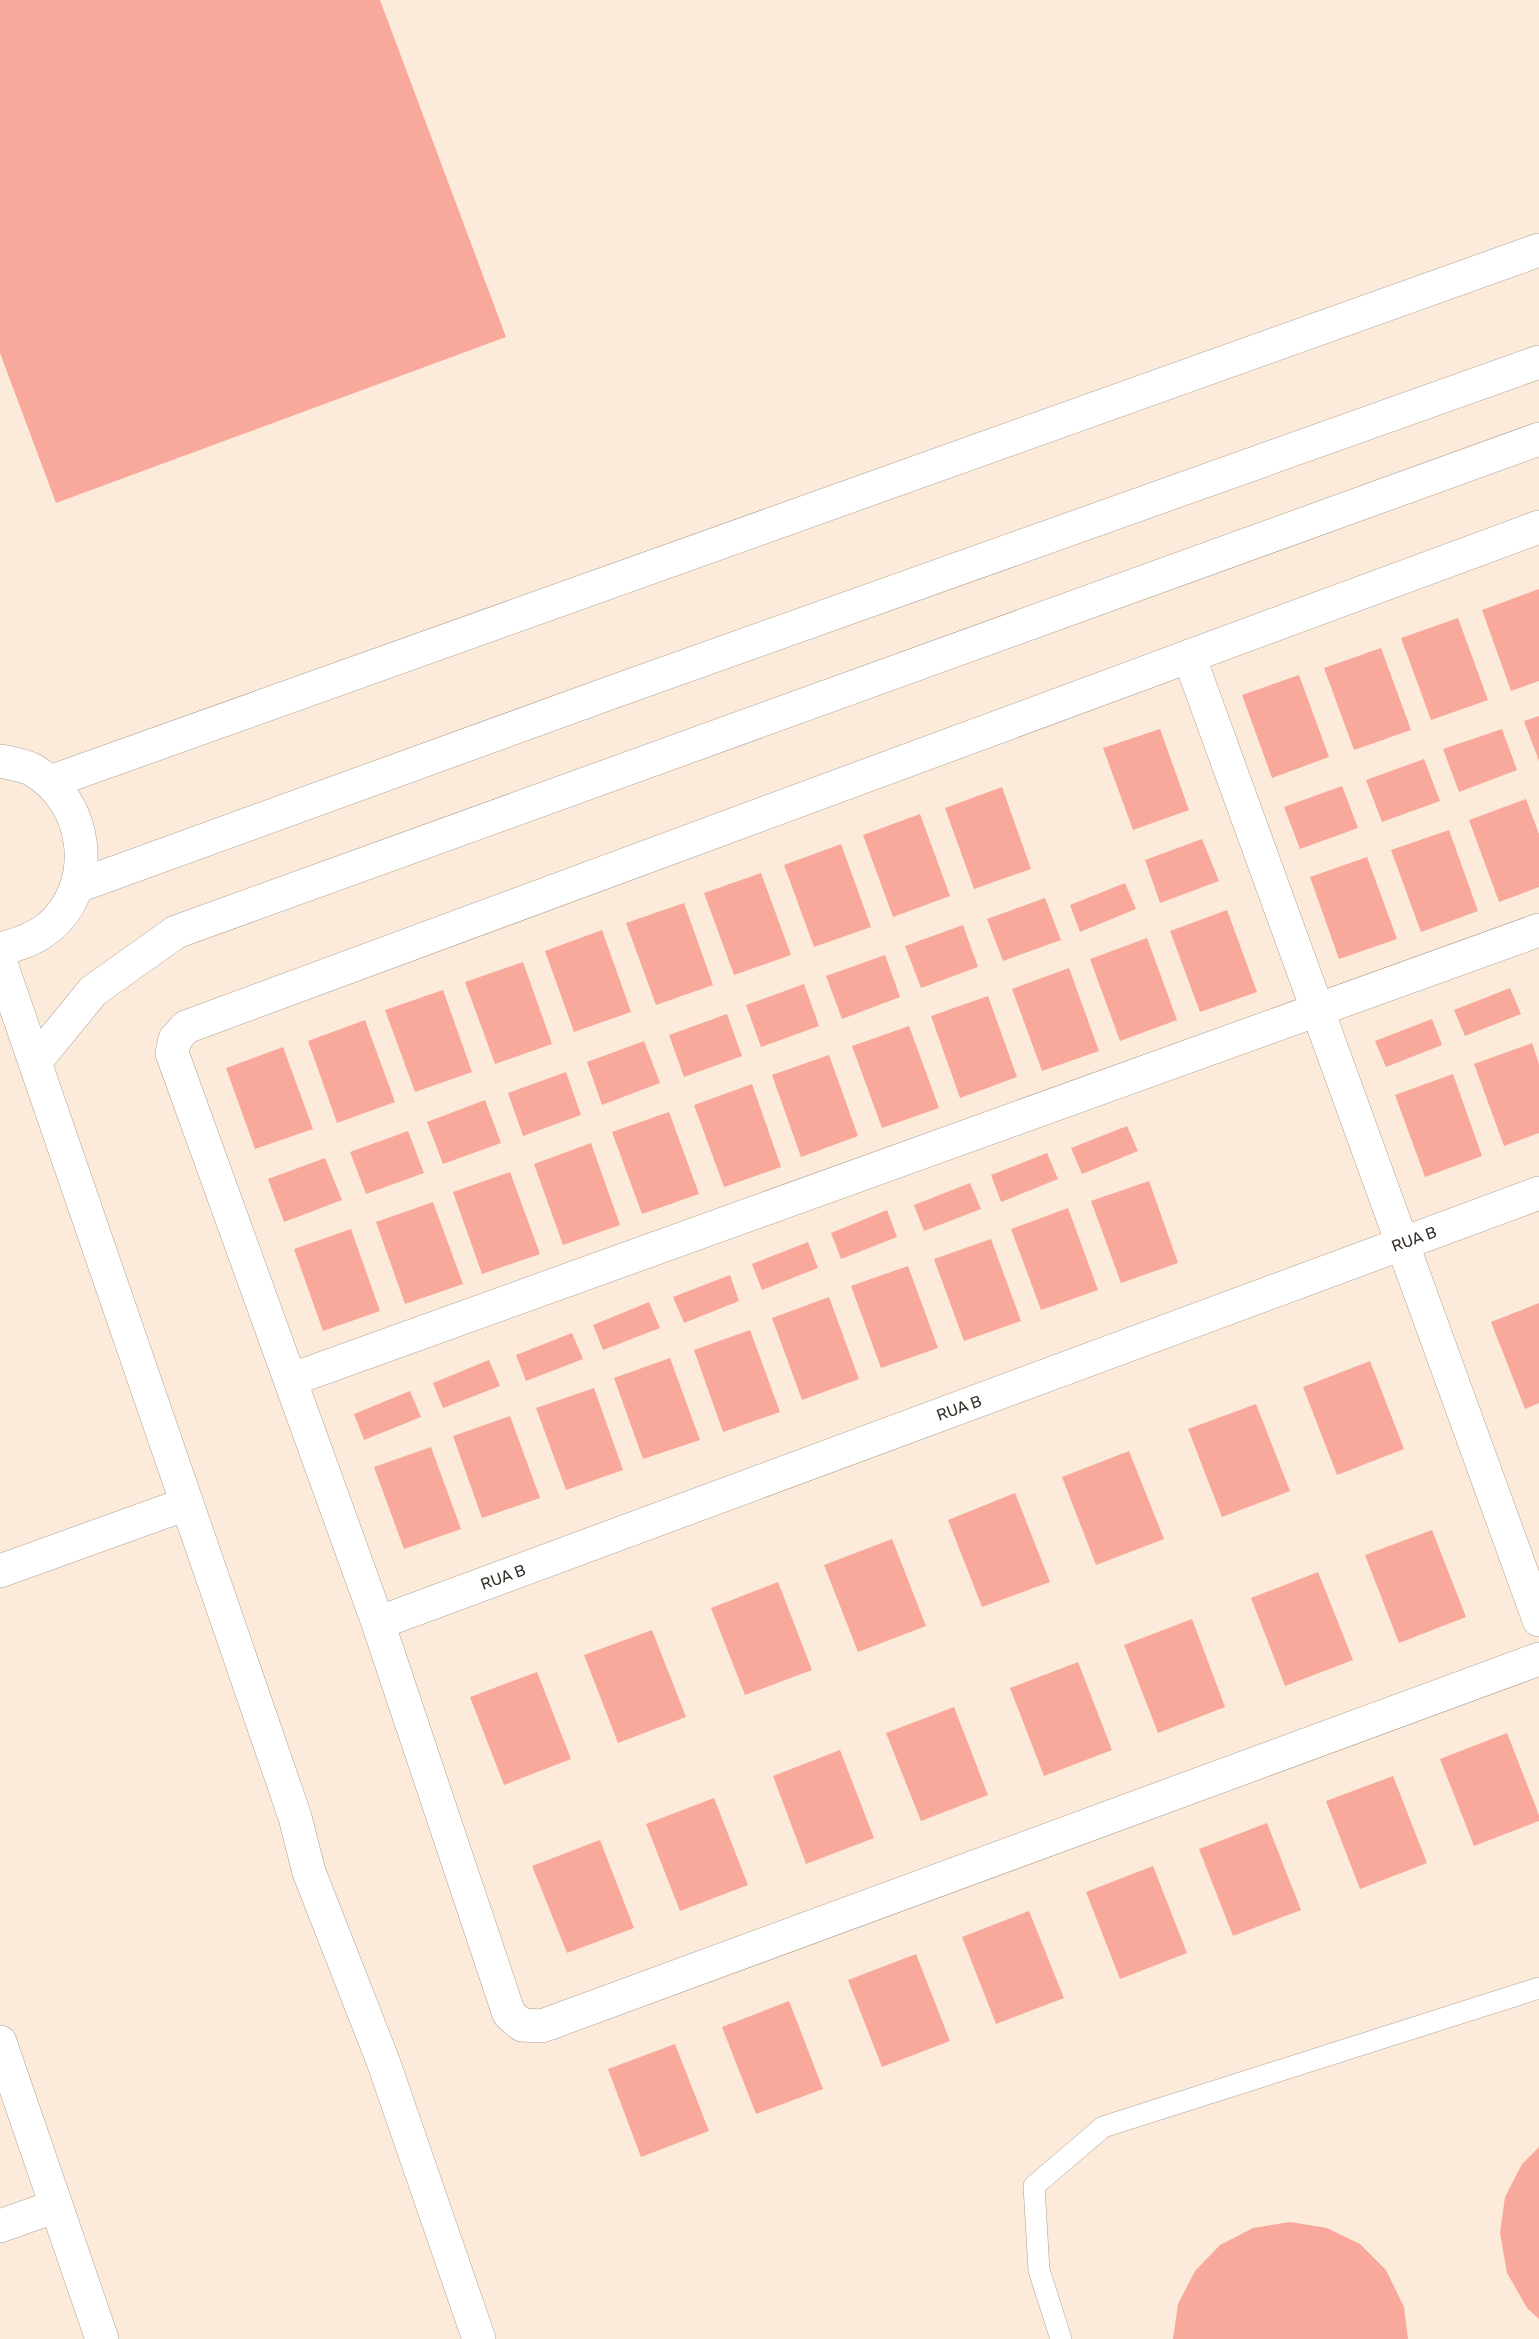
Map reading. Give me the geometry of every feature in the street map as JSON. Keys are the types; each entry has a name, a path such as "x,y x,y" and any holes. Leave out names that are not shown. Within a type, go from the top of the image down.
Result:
{"street":[{"path":"26,770 1539,250"},
{"path":"78,886 629,686 1539,362"},
{"path":"35,1062 93,991 176,932 1539,439"},
{"path":"1539,527 186,1028 175,1039 172,1053 378,1623 508,2014 522,2025 542,2026 1539,1659"},
{"path":"1189,656 1539,1620"},
{"path":"0,738 26,770 68,804 80,830 82,858 78,886 65,911 46,930 22,943 0,949"},
{"path":"290,1380 1539,930"},
{"path":"0,961 295,1817 309,1872 383,2061 479,2339"},
{"name":"RUA B","path":"378,1623 1539,1193"},
{"path":"0,1570 186,1504"},
{"path":"0,2042 102,2339"},
{"path":"0,2226 56,2206"}],"lane":[{"path":"1060,2339 1039,2270 1034,2186 1103,2127 1539,1988"}],"shaded area":[{"path":"0,0 1539,0 1539,2339 0,2339"}],"building":[{"path":"0,0 380,0 506,337 56,503 0,353"},
{"path":"1539,589 1539,681 1511,691 1482,610"},
{"path":"1458,618 1488,700 1431,720 1401,638"},
{"path":"1381,648 1411,730 1354,750 1324,668"},
{"path":"1299,675 1329,757 1272,778 1242,695"},
{"path":"1539,716 1539,761 1524,721"},
{"path":"1160,729 1189,810 1133,830 1103,748"},
{"path":"1502,729 1517,770 1459,792 1443,749"},
{"path":"1424,759 1440,801 1382,822 1366,780"},
{"path":"1342,786 1358,828 1300,849 1284,807"},
{"path":"1002,787 1031,869 974,889 945,808"},
{"path":"1526,799 1539,834 1539,887 1499,902 1469,820"},
{"path":"920,814 950,896 893,917 863,835"},
{"path":"1449,830 1478,911 1421,932 1391,850"},
{"path":"1202,839 1219,881 1160,903 1145,860"},
{"path":"841,844 871,927 814,947 784,865"},
{"path":"1367,857 1397,939 1339,959 1310,877"},
{"path":"761,873 791,955 734,975 704,893"},
{"path":"1125,883 1136,909 1080,932 1070,905"},
{"path":"1045,898 1061,940 1003,961 987,919"},
{"path":"684,903 713,985 656,1005 626,923"},
{"path":"1227,910 1257,992 1200,1012 1170,931"},
{"path":"963,925 978,967 921,988 905,946"},
{"path":"602,930 631,1012 574,1032 545,951"},
{"path":"1147,938 1177,1020 1120,1041 1090,959"},
{"path":"885,955 900,997 842,1019 826,976"},
{"path":"523,962 552,1044 495,1064 465,982"},
{"path":"1069,968 1099,1051 1042,1071 1012,989"},
{"path":"804,984 819,1026 761,1047 746,1005"},
{"path":"1510,988 1521,1014 1465,1036 1454,1010"},
{"path":"443,990 472,1072 415,1092 385,1010"},
{"path":"988,996 1017,1077 960,1098 931,1016"},
{"path":"727,1014 742,1056 684,1077 669,1035"},
{"path":"1432,1019 1442,1045 1386,1067 1375,1041"},
{"path":"365,1020 395,1102 337,1123 308,1041"},
{"path":"909,1026 939,1108 882,1128 852,1046"},
{"path":"644,1041 660,1083 602,1105 587,1062"},
{"path":"1532,1043 1539,1064 1539,1133 1504,1146 1474,1064"},
{"path":"283,1047 313,1129 255,1149 226,1068"},
{"path":"829,1055 858,1136 801,1157 772,1075"},
{"path":"566,1072 581,1115 523,1136 508,1093"},
{"path":"1453,1074 1482,1156 1425,1177 1395,1095"},
{"path":"752,1084 781,1167 724,1187 694,1105"},
{"path":"485,1100 501,1143 443,1164 427,1122"},
{"path":"669,1112 699,1194 642,1214 612,1132"},
{"path":"1127,1126 1138,1151 1082,1174 1071,1148"},
{"path":"408,1131 424,1173 366,1194 350,1152"},
{"path":"591,1143 620,1225 563,1245 534,1164"},
{"path":"1047,1153 1058,1179 1001,1202 991,1175"},
{"path":"325,1158 342,1200 284,1222 268,1179"},
{"path":"510,1172 540,1254 482,1274 453,1192"},
{"path":"1149,1181 1178,1263 1121,1283 1091,1201"},
{"path":"970,1183 981,1209 924,1231 914,1205"},
{"path":"433,1202 463,1284 405,1304 376,1222"},
{"path":"1068,1208 1098,1290 1041,1310 1011,1229"},
{"path":"887,1210 897,1237 841,1259 831,1233"},
{"path":"351,1229 380,1311 323,1331 294,1249"},
{"path":"991,1239 1021,1321 964,1341 934,1259"},
{"path":"808,1242 818,1268 762,1290 752,1264"},
{"path":"908,1266 938,1348 881,1368 851,1286"},
{"path":"730,1275 739,1301 684,1323 673,1297"},
{"path":"829,1297 859,1379 802,1400 772,1318"},
{"path":"649,1302 660,1328 603,1350 593,1325"},
{"path":"1539,1303 1539,1403 1525,1409 1491,1322"},
{"path":"750,1330 780,1412 723,1432 694,1350"},
{"path":"572,1333 583,1359 526,1381 516,1355"},
{"path":"670,1358 700,1440 643,1459 614,1378"},
{"path":"489,1360 500,1386 443,1408 433,1383"},
{"path":"1370,1361 1404,1449 1337,1475 1303,1387"},
{"path":"594,1388 623,1470 566,1490 536,1408"},
{"path":"410,1391 421,1417 364,1440 354,1414"},
{"path":"1256,1404 1290,1491 1222,1517 1188,1429"},
{"path":"510,1416 540,1498 482,1518 453,1436"},
{"path":"431,1447 461,1529 404,1549 374,1467"},
{"path":"1129,1451 1164,1539 1096,1565 1062,1477"},
{"path":"1015,1493 1050,1582 982,1607 948,1520"},
{"path":"1432,1530 1466,1617 1399,1643 1365,1555"},
{"path":"892,1539 926,1626 858,1652 824,1565"},
{"path":"1318,1572 1353,1660 1285,1686 1251,1598"},
{"path":"778,1582 812,1670 745,1695 711,1608"},
{"path":"1192,1619 1225,1707 1158,1733 1124,1645"},
{"path":"652,1630 686,1717 618,1743 584,1655"},
{"path":"1078,1662 1112,1750 1044,1776 1010,1688"},
{"path":"537,1672 571,1759 504,1785 470,1697"},
{"path":"954,1707 988,1795 921,1821 886,1733"},
{"path":"1507,1733 1539,1815 1539,1821 1474,1846 1440,1759"},
{"path":"840,1750 874,1838 806,1864 773,1776"},
{"path":"1393,1776 1427,1863 1360,1889 1326,1801"},
{"path":"714,1798 748,1885 680,1911 646,1824"},
{"path":"1267,1823 1301,1910 1233,1936 1199,1849"},
{"path":"600,1840 634,1928 567,1953 532,1866"},
{"path":"1153,1866 1187,1953 1120,1979 1086,1892"},
{"path":"1029,1911 1064,1998 996,2024 962,1937"},
{"path":"916,1954 950,2041 882,2067 848,1980"},
{"path":"789,2001 823,2089 756,2114 722,2027"},
{"path":"675,2044 709,2131 641,2157 608,2069"},
{"path":"1539,2147 1539,2319 1527,2308 1507,2273 1500,2233 1505,2197 1522,2164"},
{"path":"1290,2222 1327,2228 1360,2244 1386,2270 1404,2307 1408,2339 1173,2339 1178,2304 1195,2271 1220,2245 1253,2228"}]}
